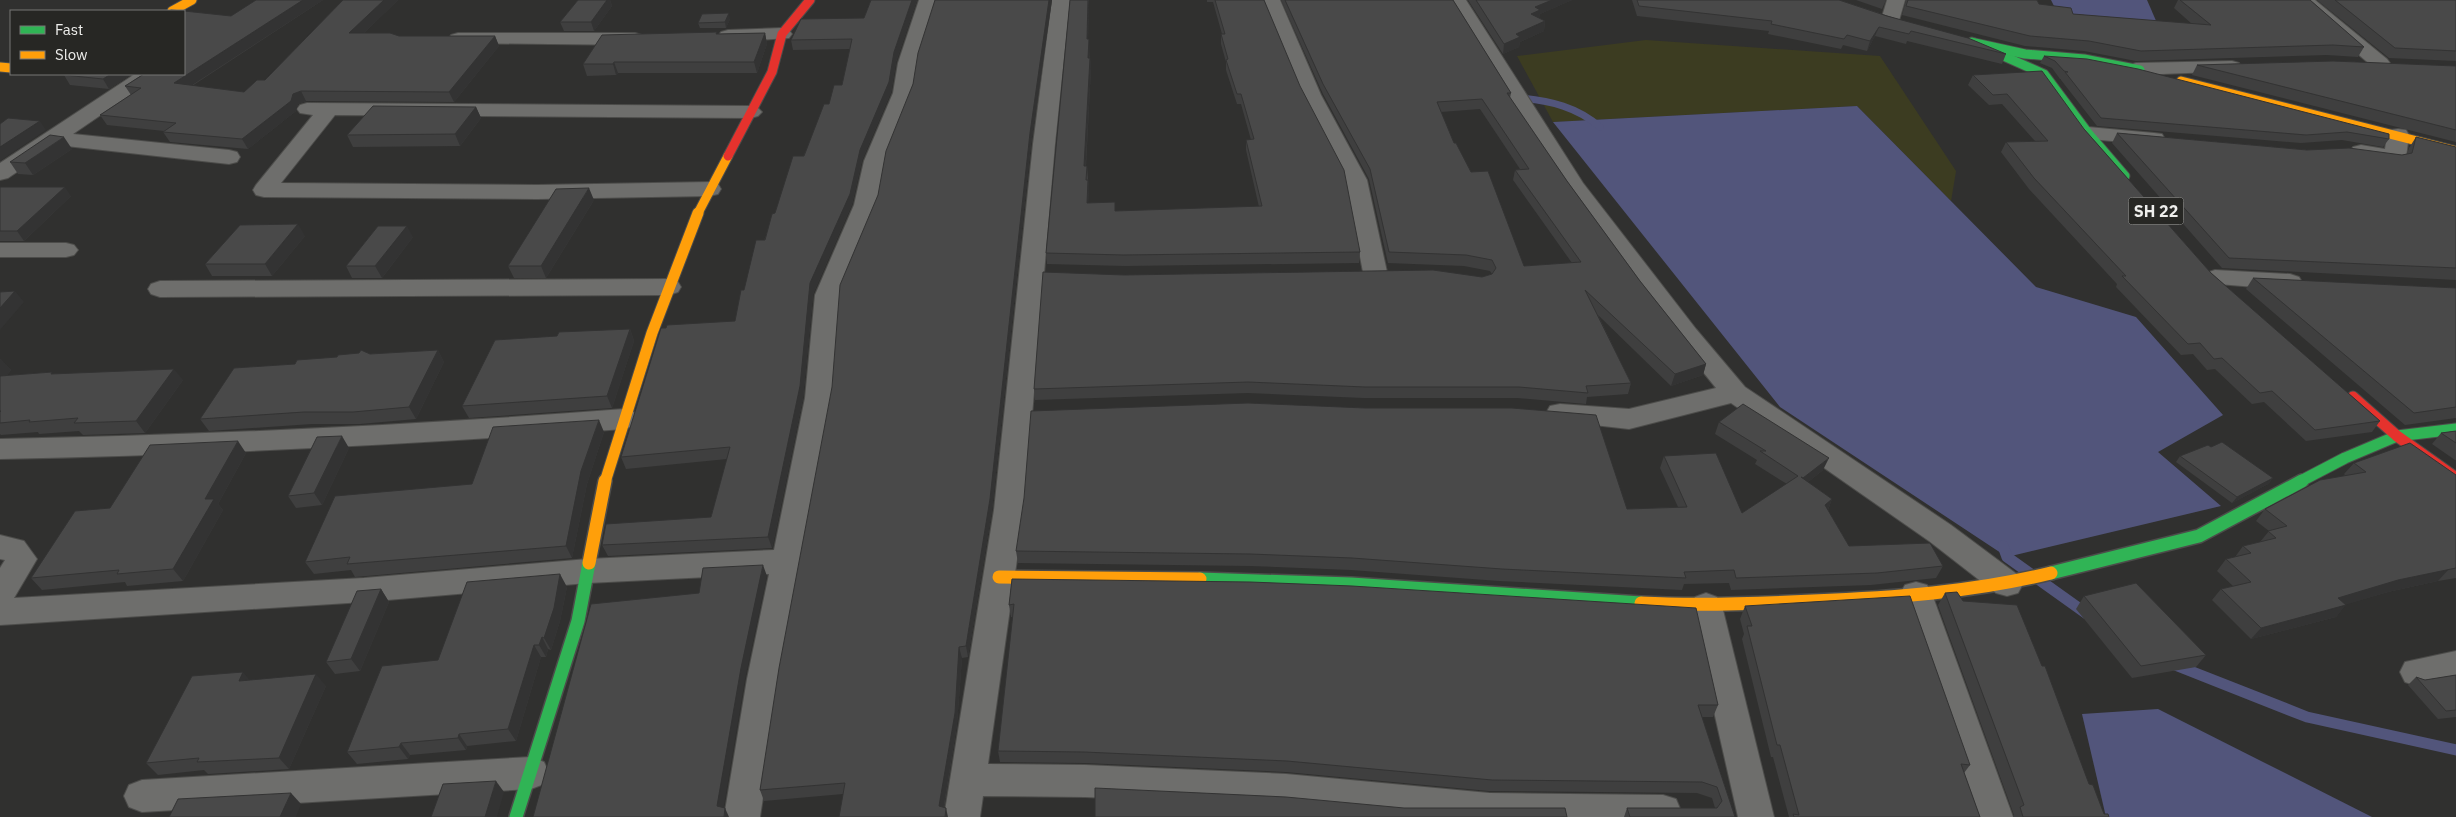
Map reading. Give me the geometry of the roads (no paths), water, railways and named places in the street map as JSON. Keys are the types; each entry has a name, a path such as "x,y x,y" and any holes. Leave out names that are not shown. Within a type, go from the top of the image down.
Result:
{"street":[{"path":"174,10 192,0"},
{"path":"516,817 578,621 604,484 669,287 692,224 772,72 782,34 810,0"},
{"path":"742,817 764,679 818,398 828,295 866,205 875,161 902,93 908,63 928,0"},
{"path":"962,817 1009,510 1029,411 1061,0"},
{"path":"1271,0 1311,95 1356,180 1375,272"},
{"path":"1457,0 1574,186 1687,335 1735,393 1940,533 2007,584"},
{"path":"1891,20 1896,0"},
{"path":"2304,0 2390,64 2354,63"},
{"path":"705,37 782,34"},
{"path":"441,38 657,39"},
{"name":"SH 22","path":"2132,184 2088,134 2044,74 2012,58 1967,41 2025,54 2084,58 2136,69"},
{"path":"2136,69 2252,66"},
{"path":"2136,69 2456,151"},
{"path":"0,172 55,138 147,75"},
{"path":"710,189 537,192 264,190 318,110 751,112"},
{"path":"2088,134 2175,141"},
{"path":"2342,149 2395,157 2398,135"},
{"path":"55,138 229,157"},
{"path":"0,250 66,250"},
{"path":"2217,280 2311,283"},
{"path":"160,289 669,287"},
{"path":"2346,392 2397,436 2456,478"},
{"path":"1539,412 1629,419 1735,393"},
{"path":"0,449 153,446 420,434 624,419"},
{"path":"999,577 1296,582 1706,606 1871,599 2007,584 2198,536 2345,458 2397,436 2456,429"},
{"path":"0,547 13,548 22,559 0,595"},
{"path":"0,612 364,590 588,571 786,561"},
{"path":"1916,594 1995,817"},
{"path":"1706,606 1756,817"},
{"path":"2417,672 2456,665"},
{"path":"142,796 531,773"},
{"path":"968,780 1085,781 1276,789 1400,808 1489,809 1604,814 1698,811"}],"water":[{"path":"2051,0 2147,0 2157,23 2059,16"},
{"path":"1857,106 2036,287 2136,317 2223,415 2158,452 2221,506 2007,557 1780,407 1553,122"},
{"path":"2158,709 2372,817 2106,817 2082,714"}],"waterway":[{"path":"1521,98 1563,106 1582,114 1600,127"},
{"path":"2003,546 2007,557 2087,614"},
{"path":"2175,665 2307,717 2456,750"}]}
